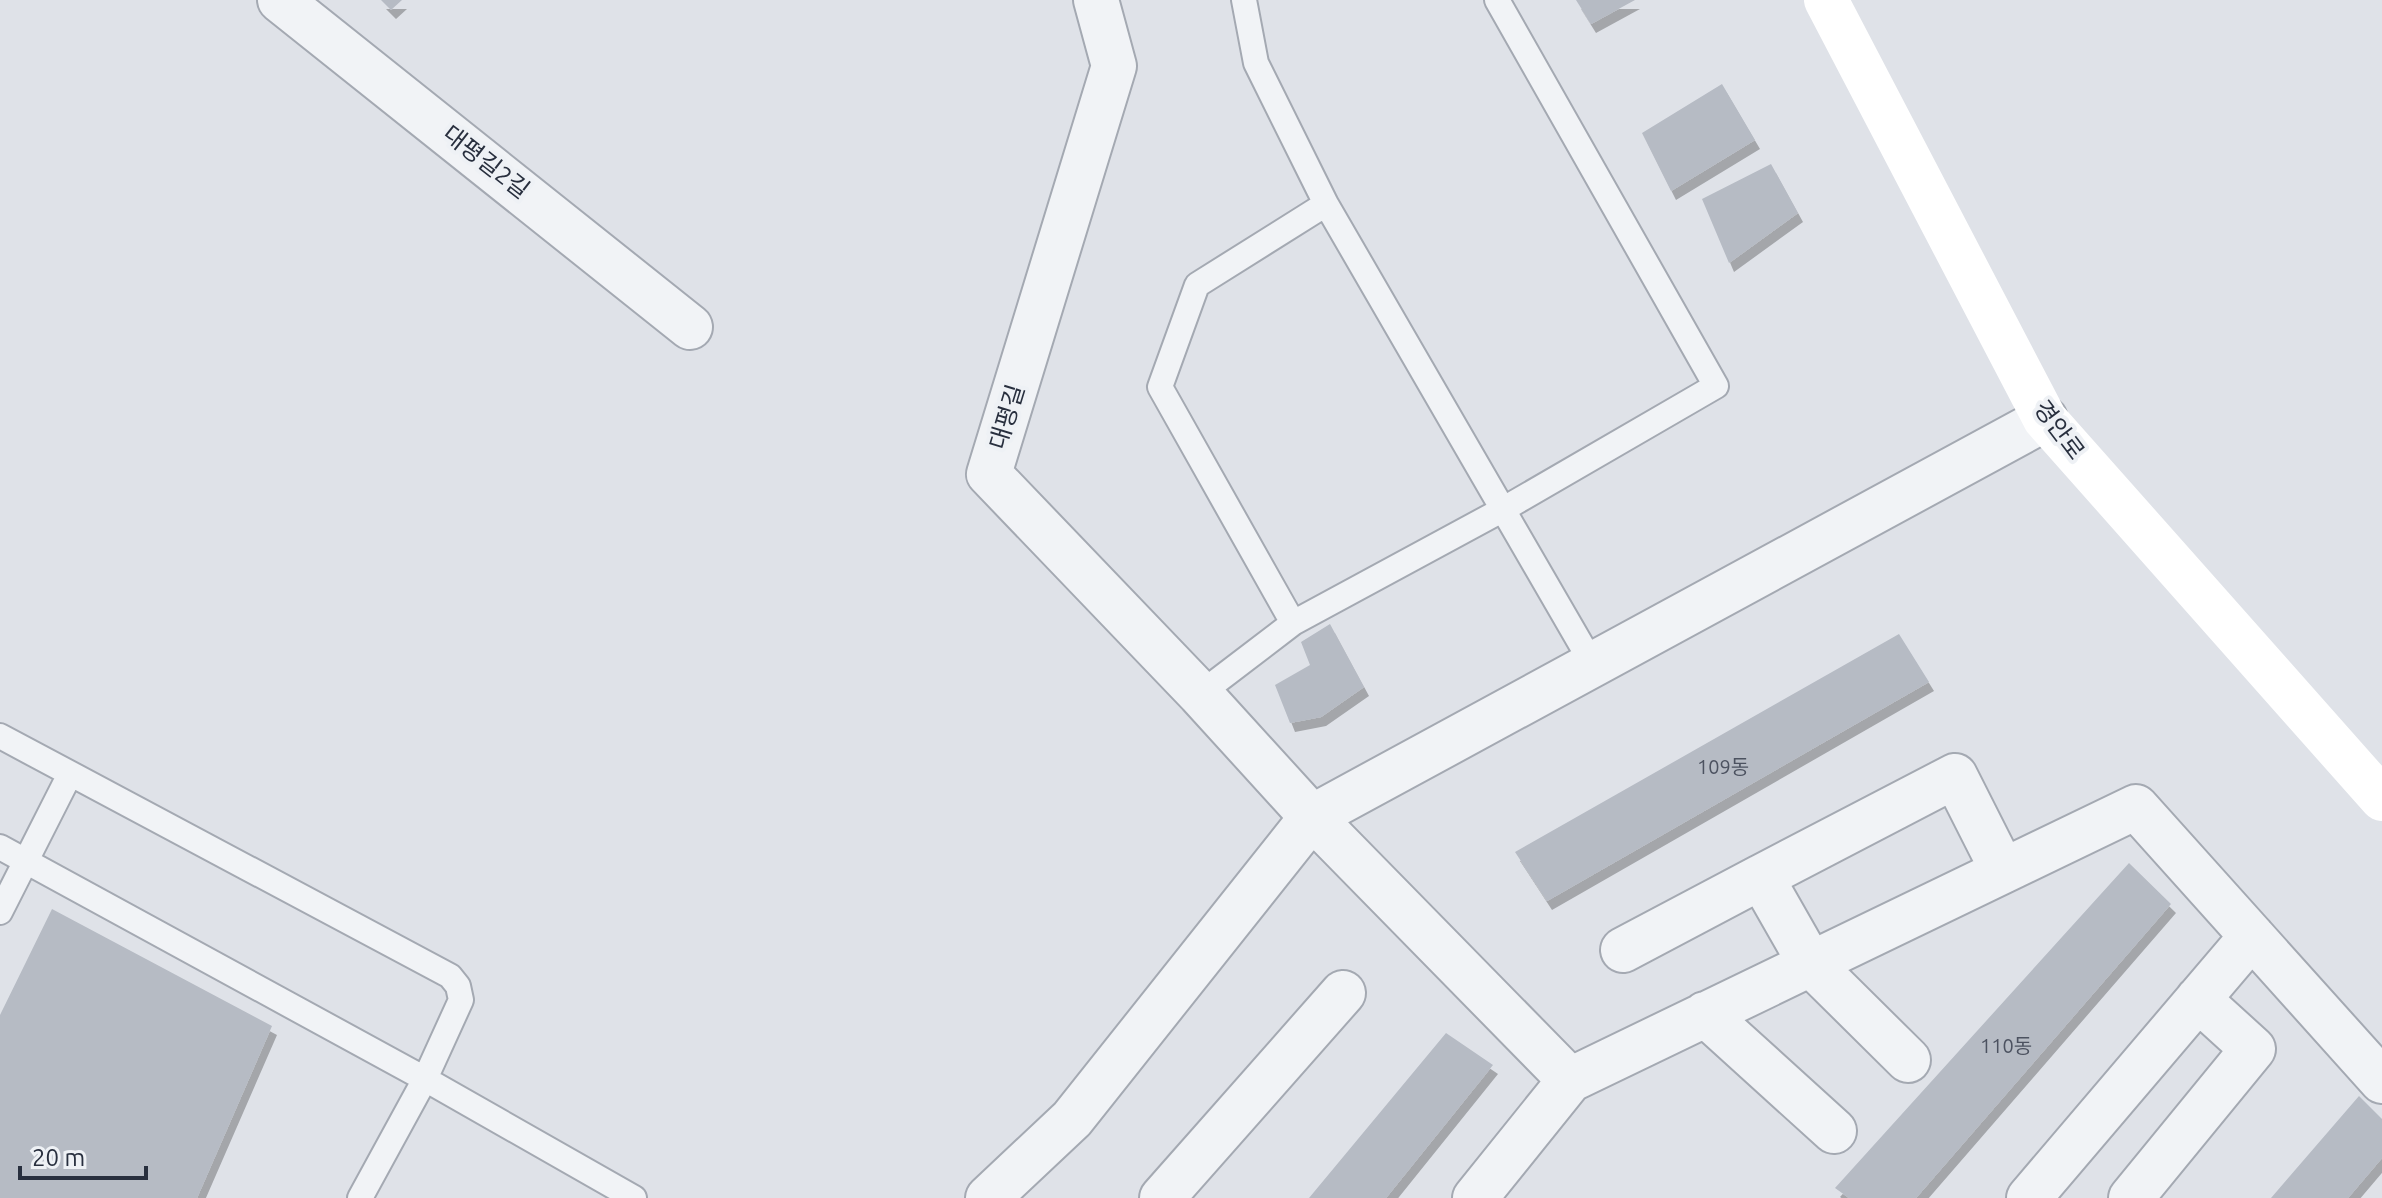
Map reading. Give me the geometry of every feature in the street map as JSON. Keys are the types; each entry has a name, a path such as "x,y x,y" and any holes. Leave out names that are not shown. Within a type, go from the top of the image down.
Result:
{"street":[{"name":"대평길2길","path":"280,0 690,327"},
{"name":"대평길","path":"1096,0 1114,66 989,474 1200,694 1312,817 1570,1080"},
{"name":"경안로","path":"1826,0 2045,419 2382,799"},
{"path":"988,1198 1072,1119 1312,817 2045,419"},
{"path":"1623,950 1955,776 2003,871"},
{"path":"1475,1198 1570,1080 2136,807 2382,1081"},
{"path":"1761,877 1810,963 1908,1060"},
{"path":"2029,1198 2252,936"},
{"path":"1162,1198 1343,993"},
{"path":"2131,1198 2253,1049 2198,999"},
{"path":"1705,1014 1834,1131"}],"lane":[{"path":"1244,0 1256,63 1326,204 1593,665"},
{"path":"1200,694 1293,623 1502,510 1716,386 1497,0"},
{"path":"1293,623 1160,387 1197,285 1326,204"},
{"path":"0,736 450,976 458,986 461,1000 425,1079 363,1197"},
{"path":"0,912 70,774"},
{"path":"0,847 425,1079 634,1198"}],"building":[{"path":"381,0 402,0 391,10"},
{"path":"1576,0 1635,0 1591,24"},
{"path":"1722,84 1755,140 1671,191 1642,133"},
{"path":"1771,164 1798,213 1729,263 1702,199"},
{"path":"1330,624 1364,687 1321,717 1290,723 1275,685 1310,665 1301,642"},
{"path":"1899,634 1929,682 1547,901 1515,852"},
{"path":"2129,863 2171,904 1916,1198 1849,1198 1835,1188"},
{"path":"52,909 272,1026 197,1198 0,1198 0,1015"},
{"path":"1446,1033 1493,1065 1386,1198 1309,1198"},
{"path":"2359,1096 2382,1119 2382,1158 2348,1198 2271,1198"}]}
